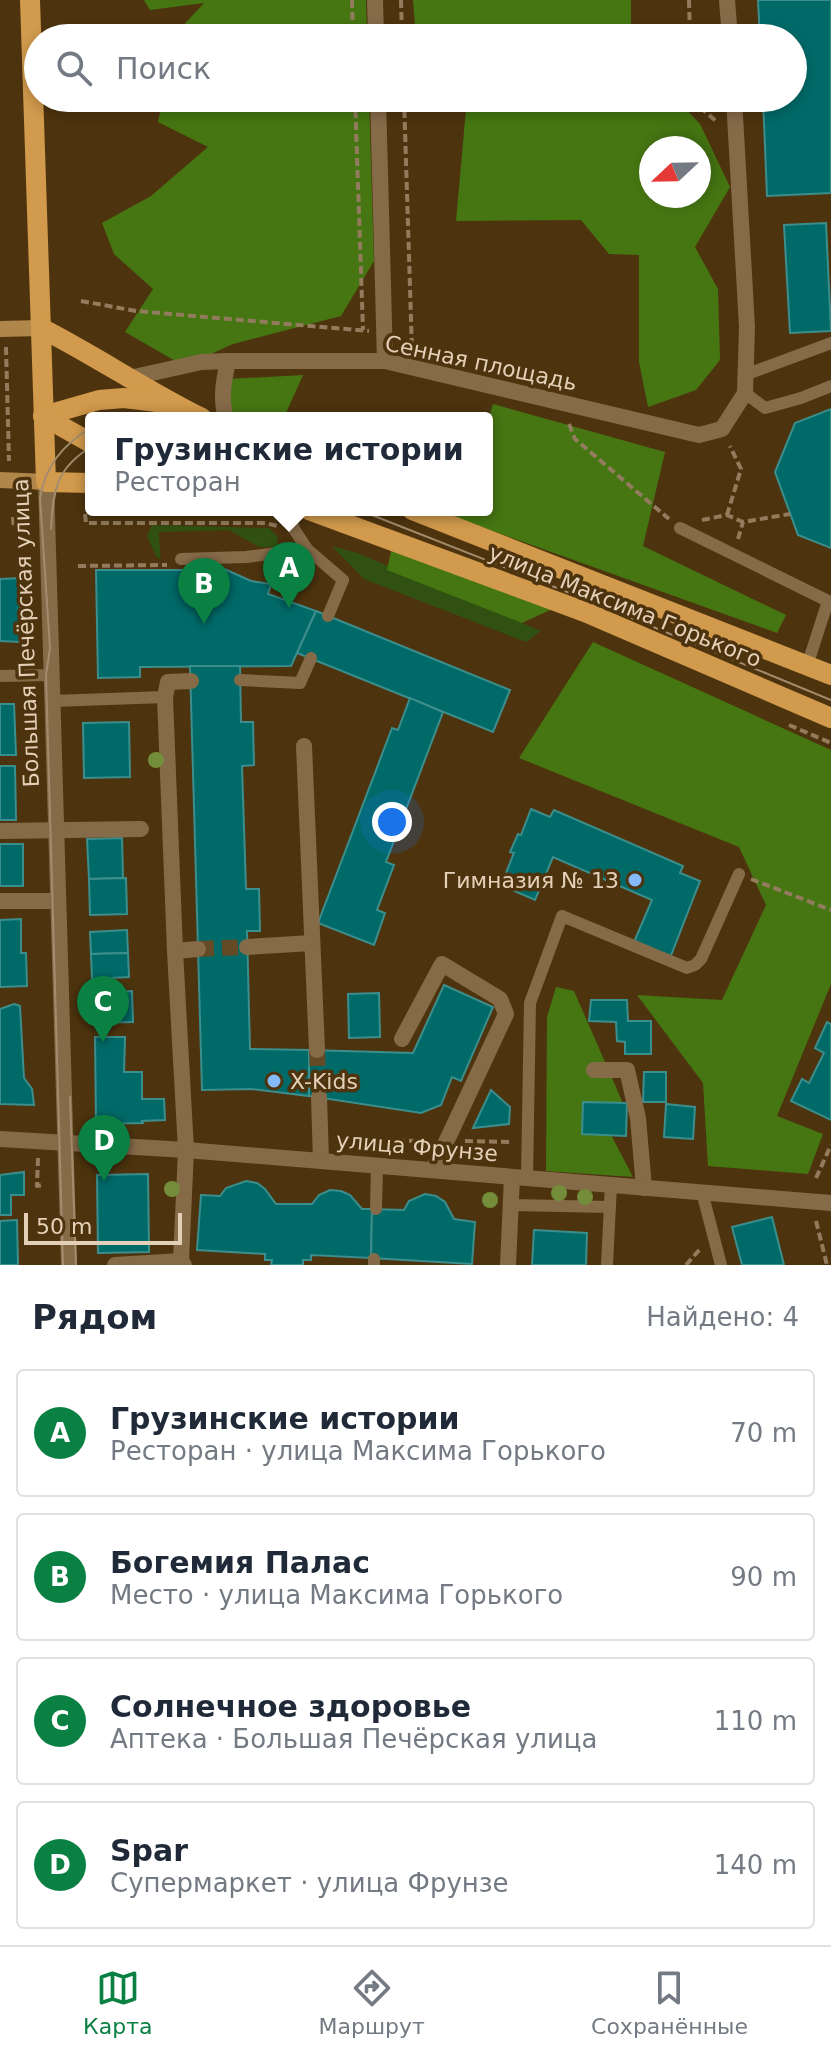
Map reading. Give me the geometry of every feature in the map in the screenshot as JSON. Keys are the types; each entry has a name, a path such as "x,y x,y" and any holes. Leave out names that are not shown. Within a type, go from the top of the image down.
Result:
{"main road":[{"name":"Большая Печёрская улица","path":"30,0 31,24"},
{"name":"Большая Печёрская улица","path":"34,112 46,482"},
{"path":"3,335 41,328 189,412"},
{"path":"43,416 112,399 172,404"},
{"path":"43,416 85,440"},
{"path":"0,480 85,483"},
{"name":"улица Максима Горького","path":"325,516 585,612 831,718"},
{"name":"улица Максима Горького","path":"427,516 831,675"}],"street":[{"path":"375,0 376,24"},
{"path":"727,0 729,24"},
{"path":"378,112 385,361"},
{"path":"722,429 745,393 747,327 735,112"},
{"path":"224,412 223,388 228,361"},
{"name":"Сенная площадь","path":"130,378 201,362 385,361 699,435 722,429"},
{"name":"Большая Печёрская улица","path":"46,482 69,1265"},
{"path":"115,1265 182,1263 186,1150 165,697 168,682 191,681"},
{"path":"304,746 317,1050"},
{"path":"0,831 141,829"},
{"path":"0,901 58,901"},
{"path":"247,947 312,943"},
{"path":"175,951 198,949"},
{"path":"402,1039 442,964 500,999 506,1014 433,1170"},
{"path":"594,1070 627,1070 638,1118 644,1188"},
{"path":"319,1097 321,1161"},
{"name":"улица Фрунзе","path":"0,1139 186,1150 831,1203"},
{"path":"508,1265 511,1205 519,1178"}],"lane":[{"path":"745,375 831,343"},
{"path":"745,393 765,408 831,386"},
{"path":"290,516 307,549 343,580 328,616"},
{"path":"685,530 830,597 807,666"},
{"path":"181,559 246,557 307,549"},
{"path":"240,680 300,683 311,658"},
{"path":"0,676 52,675"},
{"path":"52,701 165,697"},
{"path":"519,1178 530,1003 562,916 687,968 701,959 739,874"},
{"path":"376,1209 377,1166"},
{"path":"607,1265 611,1185"},
{"path":"702,1192 721,1265"},
{"path":"511,1205 610,1207"}],"path":[{"path":"352,0 353,24"},
{"path":"401,0 402,24"},
{"path":"689,0 690,24"},
{"path":"355,112 363,330"},
{"path":"404,112 412,368"},
{"path":"706,112 736,136"},
{"path":"81,301 136,311 385,332"},
{"path":"3,335 9,461"},
{"path":"561,403 575,439 685,530 697,521 727,515 743,522 790,514"},
{"path":"722,429 741,469 727,515"},
{"path":"85,516 86,523 265,523 294,529"},
{"path":"13,517 14,529"},
{"path":"78,566 154,565"},
{"path":"789,725 831,743"},
{"path":"772,887 831,910"},
{"path":"320,1140 519,1142"},
{"path":"816,1178 831,1145"},
{"path":"25,1158 38,1158 37,1186 43,1185"},
{"path":"815,1220 827,1265"}],"green space":[{"path":"144,0 366,0 367,24 185,24 204,3 150,10"},
{"path":"413,0 631,0 631,24 415,24"},
{"path":"160,112 369,112 374,261 341,316 233,344 184,366 125,332 153,289 114,254 102,223 151,196 208,147 158,122"},
{"path":"466,112 689,112 700,124 706,136 639,136 639,208 711,208 711,147 730,187 695,247 718,289 720,360 696,390 648,407 639,362 639,255 609,254 581,220 456,221"},
{"path":"303,375 286,412 232,412 229,379"},
{"path":"493,404 665,452 643,546 786,615 777,633 454,516 493,516 493,412 490,412"},
{"path":"152,525 269,528 278,537 277,547 259,547 229,530 159,532 160,559 147,536"},
{"path":"332,546 360,554 541,631 526,642 364,579"},
{"path":"392,547 552,609 522,623 387,570"},
{"path":"593,642 831,750 831,984 777,1116 823,1134 808,1174 708,1166 703,1083 637,995 722,1000 766,905 739,847 519,758"},
{"path":"556,987 574,991 622,1101 610,1133 633,1177 546,1171 547,1017"}],"building":[{"path":"758,0 831,0 831,193 767,196 764,112 807,112 807,24 759,24"},
{"path":"826,223 831,331 790,333 784,225"},
{"path":"831,409 831,548 798,535 775,472 795,423"},
{"path":"209,562 251,581 271,584 268,594 316,611 291,666 140,667 140,677 98,678 96,570 190,570 202,578"},
{"path":"20,578 20,642 0,641 0,579"},
{"path":"316,611 510,690 493,732 297,653"},
{"path":"190,666 240,666 241,722 253,722 254,765 242,766 246,889 259,889 260,931 247,931 250,1049 309,1050 309,1096 251,1089 202,1090"},
{"path":"410,698 443,712 386,862 394,865 377,910 385,913 374,945 318,923 392,728 398,730"},
{"path":"0,704 14,704 16,755 0,755"},
{"path":"129,722 130,777 84,778 83,723"},
{"path":"0,766 15,766 16,820 0,820"},
{"path":"531,809 550,817 554,810 683,866 680,873 700,881 670,958 634,942 652,900 553,857 535,900 501,885 514,853 510,852 518,834 521,835"},
{"path":"122,838 123,878 89,879 87,839"},
{"path":"0,844 23,844 23,886 0,886"},
{"path":"126,878 127,914 90,915 89,879"},
{"path":"21,919 21,953 26,953 27,986 0,987 0,920"},
{"path":"127,930 128,953 91,954 90,932"},
{"path":"128,953 129,977 92,979 91,954"},
{"path":"444,985 493,1007 461,1081 452,1077 441,1105 421,1113 309,1096 309,1050 413,1053"},
{"path":"132,991 133,1022 93,1023 92,993"},
{"path":"379,993 380,1037 349,1038 348,994"},
{"path":"591,1000 627,1000 628,1021 651,1021 651,1054 625,1054 625,1042 617,1041 616,1022 589,1021"},
{"path":"14,1004 20,1006 24,1078 32,1089 34,1105 0,1104 0,1009"},
{"path":"827,1022 831,1024 831,1120 791,1101 802,1079 809,1083 824,1053 815,1048"},
{"path":"95,1037 125,1037 124,1072 142,1072 142,1099 164,1099 165,1120 96,1124"},
{"path":"644,1072 666,1072 666,1102 643,1102"},
{"path":"491,1090 510,1107 509,1124 473,1128"},
{"path":"583,1102 627,1103 626,1136 582,1134"},
{"path":"666,1104 695,1107 693,1139 664,1137"},
{"path":"24,1172 24,1195 11,1195 11,1215 0,1215 0,1175"},
{"path":"148,1174 149,1252 98,1253 97,1175"},
{"path":"246,1181 257,1183 265,1189 276,1204 312,1204 319,1195 330,1190 350,1195 362,1209 372,1209 371,1258 311,1255 311,1260 303,1260 303,1265 271,1265 272,1260 265,1260 265,1254 197,1250 201,1195 220,1196 226,1188"},
{"path":"425,1194 445,1202 454,1219 475,1222 472,1264 371,1258 372,1209 404,1210 409,1201"},
{"path":"772,1217 784,1265 742,1265 732,1227"},
{"path":"17,1220 18,1265 0,1265 0,1221"},
{"path":"534,1230 587,1233 586,1265 532,1265"}],"tunnel":[{"path":"198,949 247,947"},
{"path":"317,1050 319,1097"}],"tram line":[{"path":"63,1265 46,675 50,648 40,498 46,476 57,457 85,432"},
{"path":"51,529 55,492 63,472 85,451"},
{"path":"374,516 831,700"},
{"path":"70,1097 76,1265"}],"place":[{"name":"Грузинские истории","path":"289,608"},
{"name":"Богемия Палас","path":"204,624"},
{"name":"Гимназия № 13","path":"635,880"},
{"name":"Солнечное здоровье","path":"103,1042"},
{"name":"X-Kids","path":"274,1081"},
{"name":"Spar","path":"104,1181"}]}
